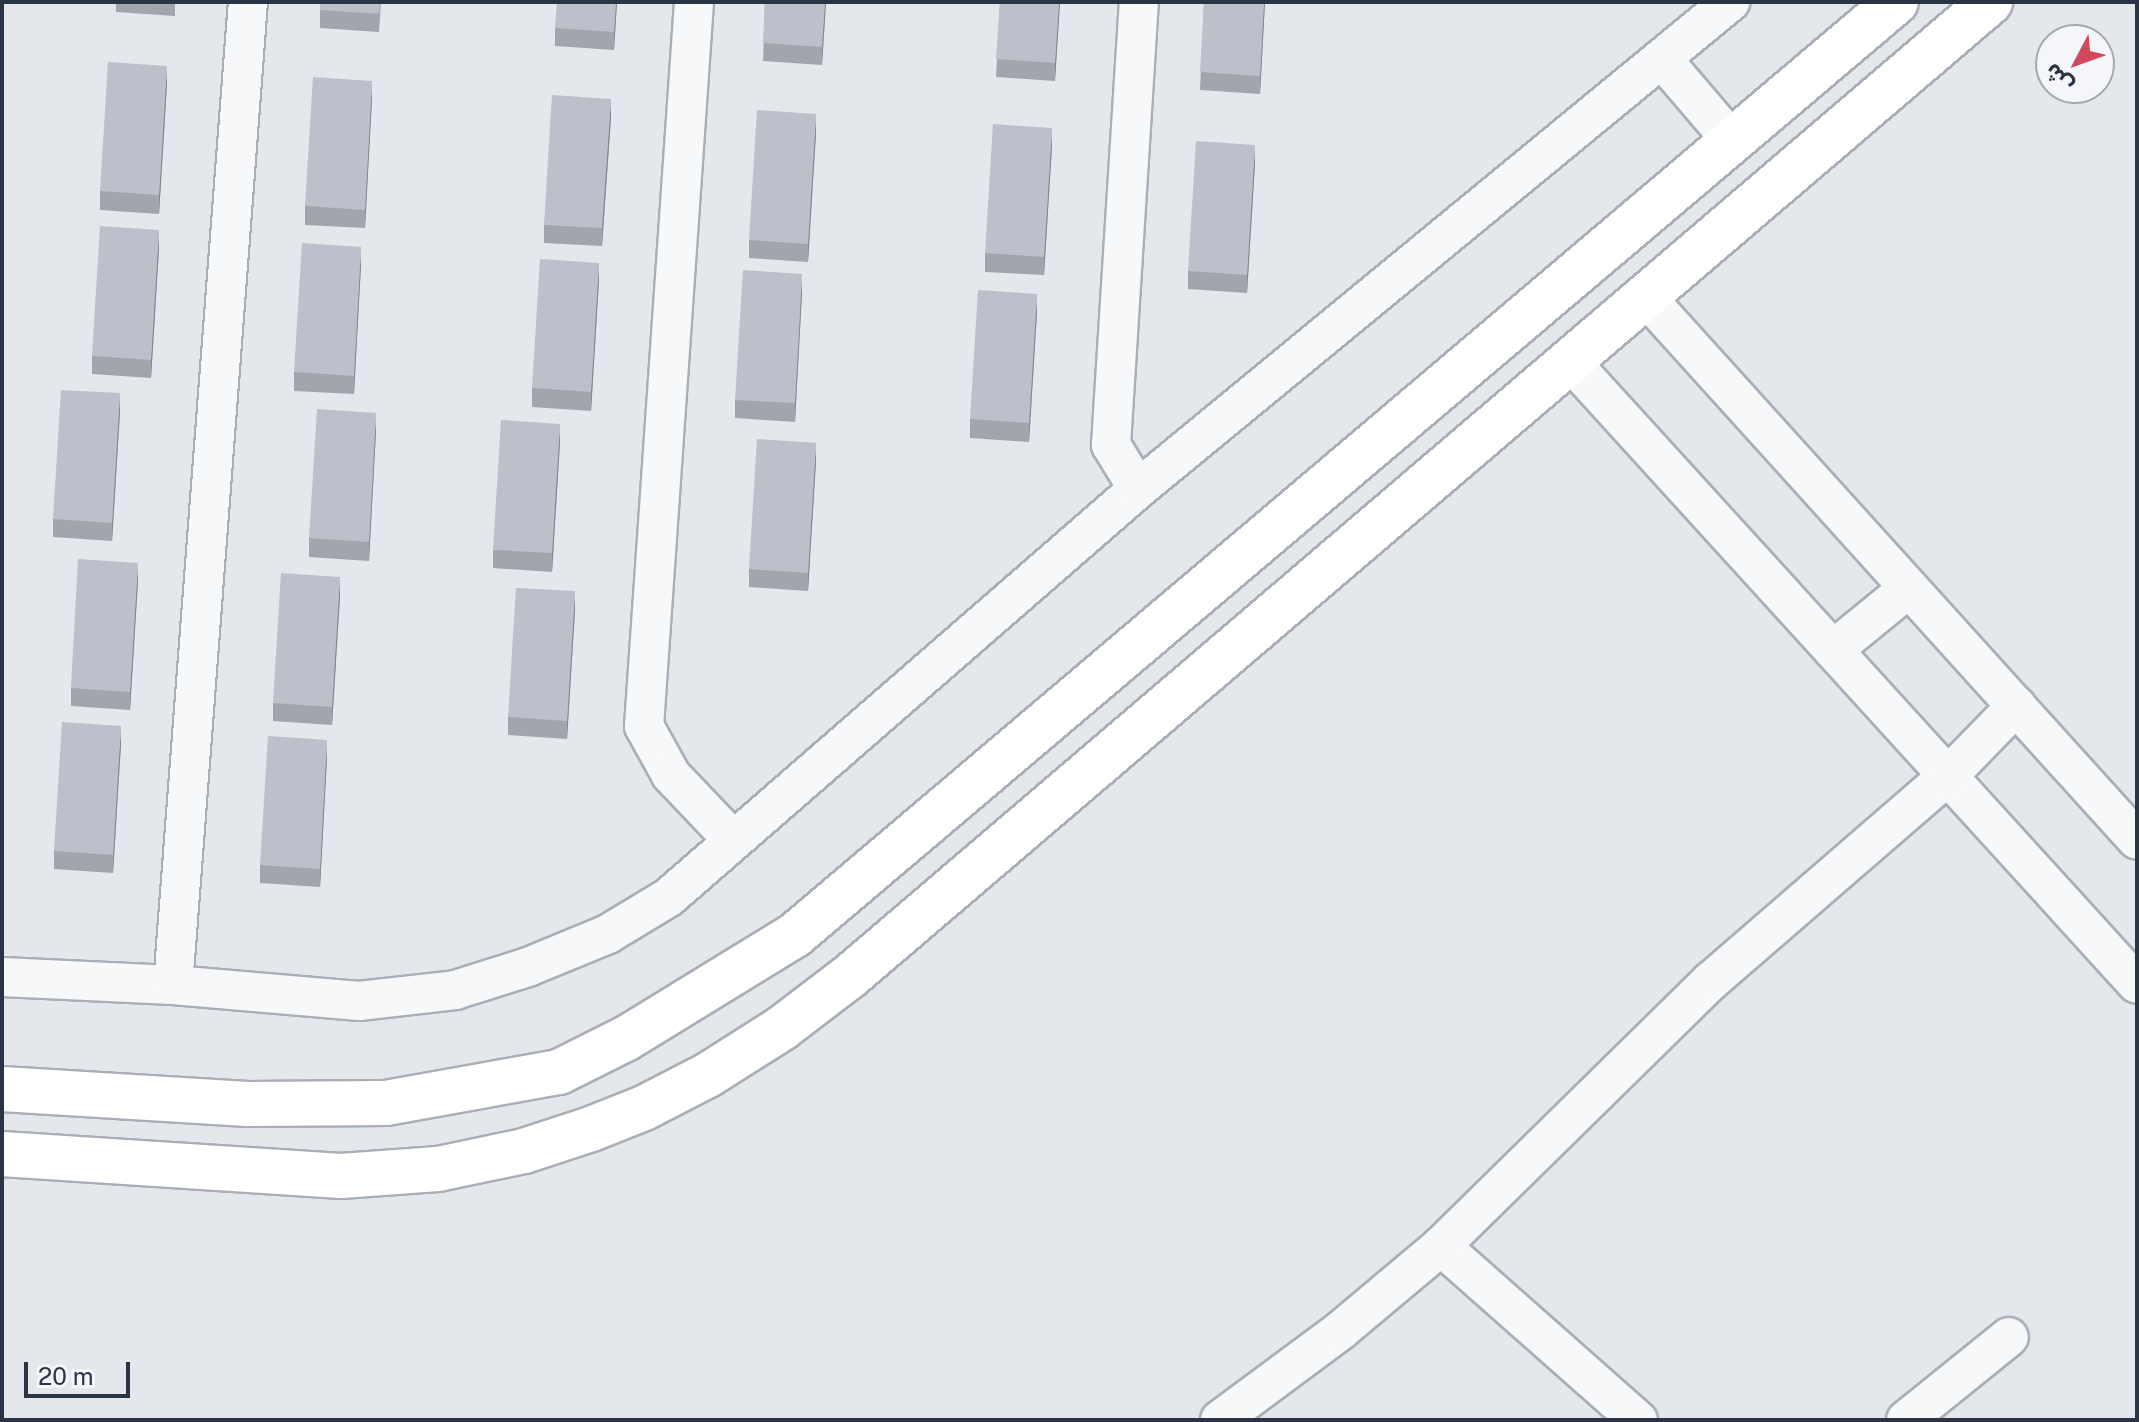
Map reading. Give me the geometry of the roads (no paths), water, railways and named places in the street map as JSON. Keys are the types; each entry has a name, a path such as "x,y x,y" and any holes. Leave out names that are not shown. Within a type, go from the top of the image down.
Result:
{"main road":[{"path":"2,1089 248,1104 386,1103 559,1072 627,1038 795,935 1734,143 1896,2"},
{"path":"2,1154 341,1176 438,1169 524,1151 644,1108 745,1051 849,977 1990,2"}],"street":[{"path":"173,985 248,2"},
{"path":"694,2 644,726 671,775 733,840"},
{"path":"1138,489 1111,445 1139,2"},
{"path":"2,977 173,985 359,1001 455,990 528,967 608,934 669,897 1138,489 1730,2"},
{"path":"1663,60 1734,143"},
{"path":"1645,296 2137,840"},
{"path":"1570,361 2137,984"},
{"path":"1833,650 1909,588"},
{"path":"1220,1420 1341,1330 1441,1246 1711,981 1948,776 2016,706"},
{"path":"1441,1246 1638,1420"},
{"path":"1906,1420 2009,1337"}]}
